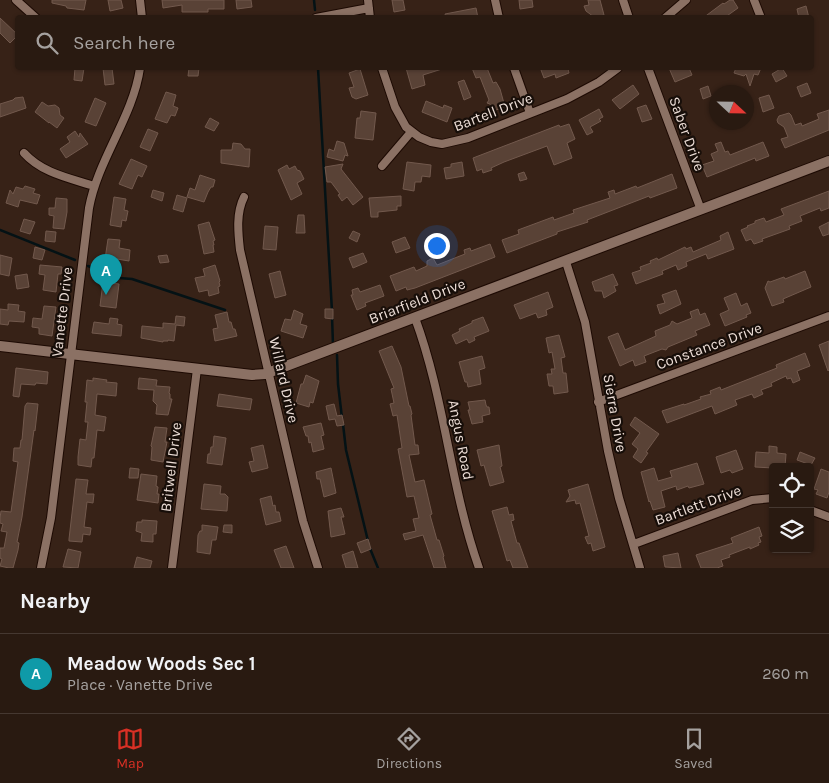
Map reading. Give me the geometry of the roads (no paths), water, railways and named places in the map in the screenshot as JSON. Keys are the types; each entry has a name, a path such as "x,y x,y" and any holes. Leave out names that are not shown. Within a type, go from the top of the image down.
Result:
{"street":[{"path":"16,0 33,15"},
{"path":"140,0 142,15"},
{"path":"495,0 498,15"},
{"path":"623,0 628,15"},
{"path":"668,15 686,0"},
{"path":"754,0 760,15"},
{"path":"327,15 369,4"},
{"name":"Vanette Drive","path":"41,568 51,518 88,208 94,186 132,99 139,70"},
{"path":"382,166 411,132 403,122 395,106 383,70"},
{"path":"515,70 530,113"},
{"name":"Bartell Drive","path":"411,132 430,142 451,143 468,138 577,95 615,70"},
{"name":"Saber Drive","path":"649,70 700,210"},
{"path":"24,153 45,170 94,186"},
{"name":"Briarfield Drive","path":"0,346 252,375 268,373 566,262 829,161"},
{"name":"Willard Drive","path":"244,197 239,209 238,222 240,250 303,520 318,568"},
{"name":"Sierra Drive","path":"566,262 585,322 598,402 619,498 640,568"},
{"name":"Constance Drive","path":"598,402 829,316"},
{"name":"Angus Road","path":"415,318 432,367 442,412 451,469 479,568"},
{"name":"Britwell Drive","path":"172,568 197,369"},
{"name":"Bartlett Drive","path":"634,544 752,500 769,498"},
{"path":"814,511 829,516"}],"waterway":[{"path":"314,0 315,10"},
{"path":"318,70 332,311"},
{"path":"0,230 75,260"},
{"path":"88,266 119,278 132,279 225,310"},
{"path":"332,316 333,345"},
{"path":"337,355 342,418"},
{"path":"343,424 346,450 368,541"},
{"path":"369,546 378,568"}],"place":[{"name":"Meadow Woods Sec 1","path":"106,295"}]}
